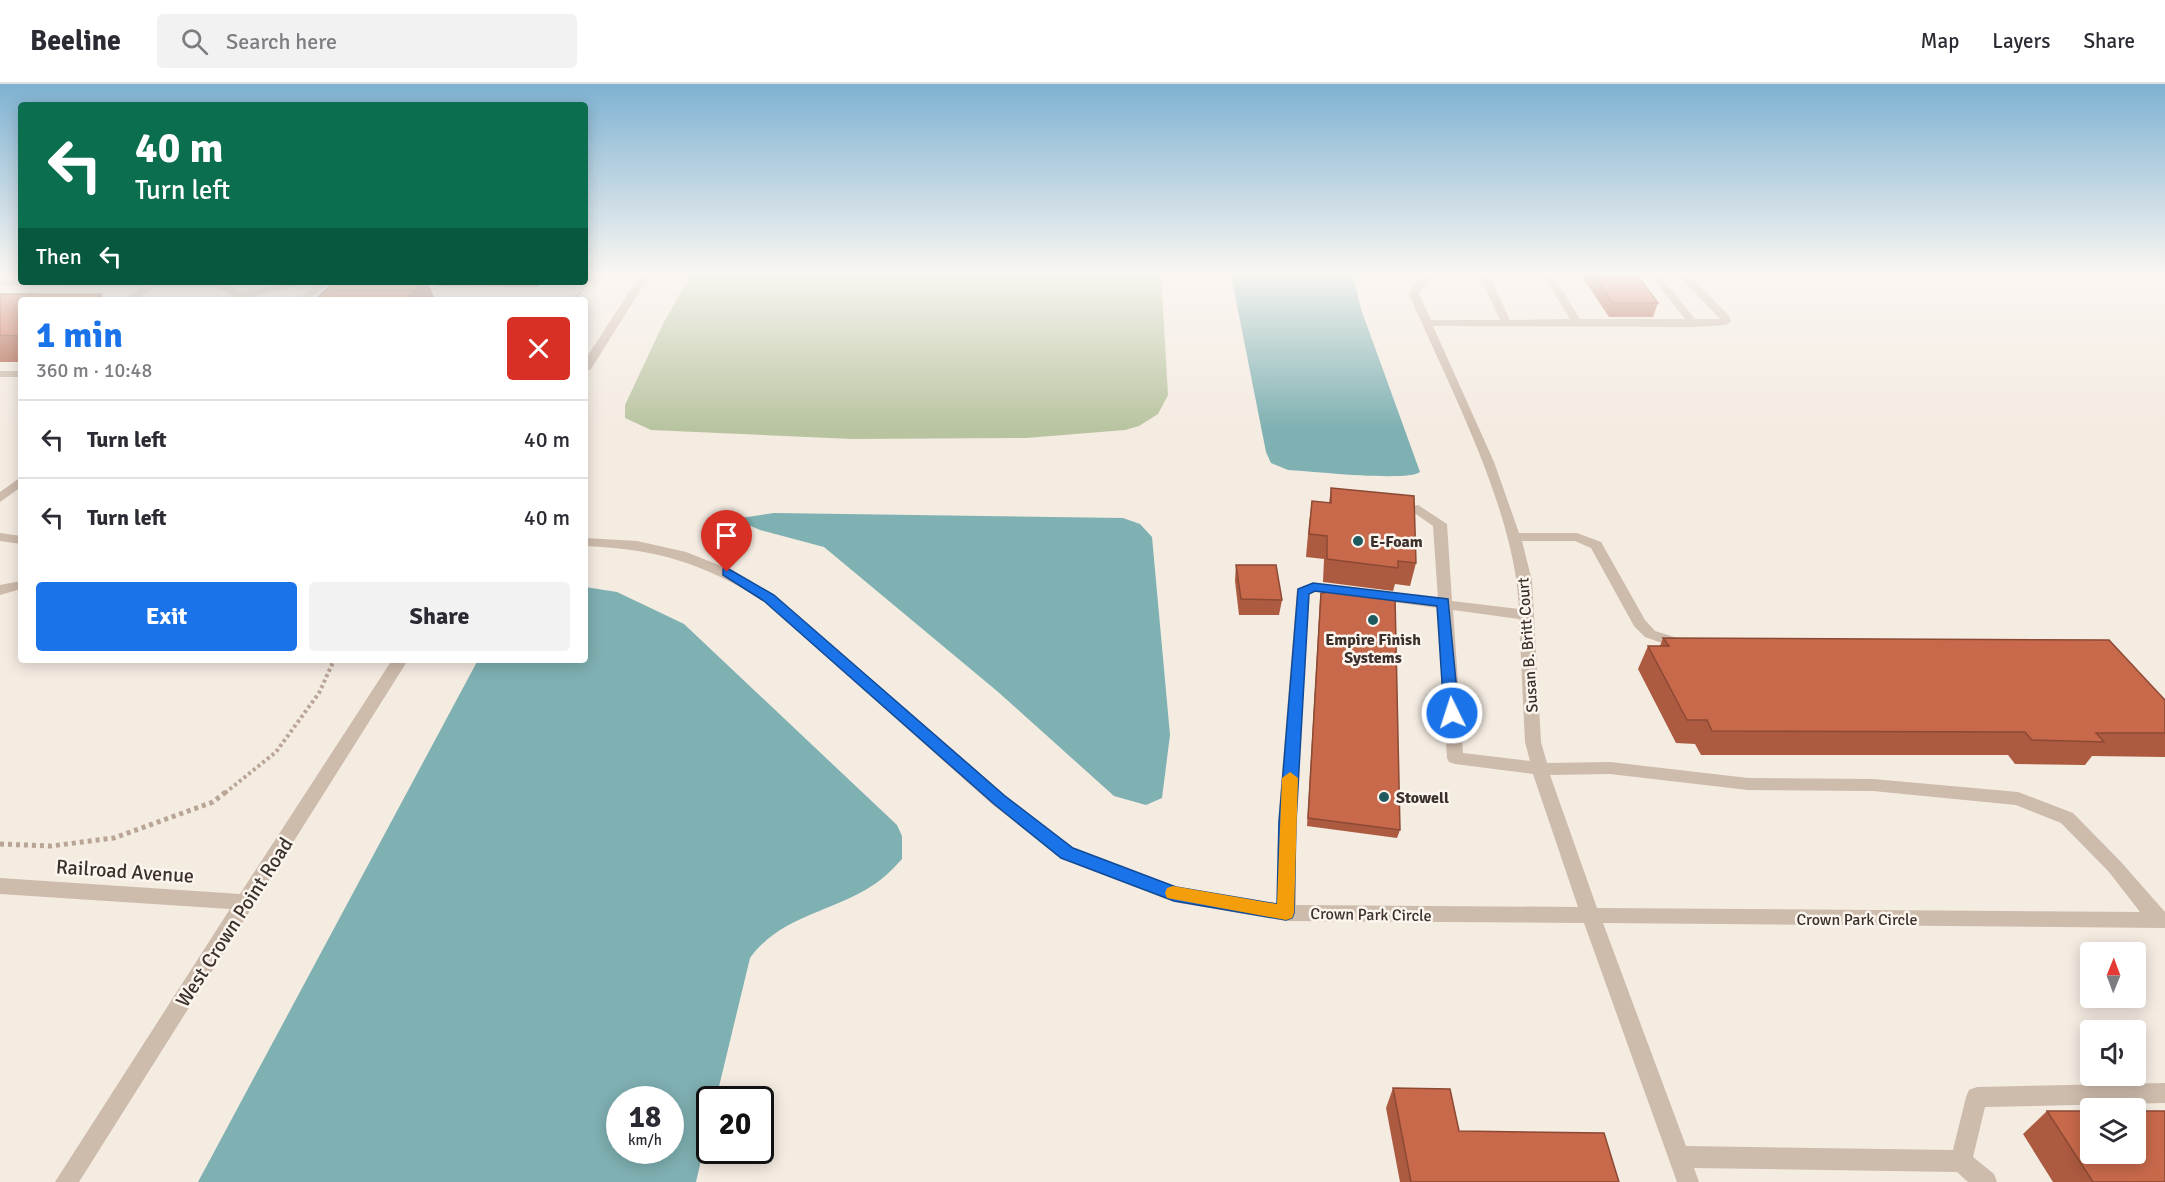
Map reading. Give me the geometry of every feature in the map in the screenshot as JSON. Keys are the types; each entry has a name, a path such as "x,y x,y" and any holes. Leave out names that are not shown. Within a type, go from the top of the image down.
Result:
{"street":[{"path":"588,364 612,326"},
{"name":"Susan B. Britt Court","path":"1428,326 1488,462 1514,537 1525,581 1533,742 1546,794 1593,917 1688,1182"},
{"path":"0,374 18,374"},
{"path":"0,498 18,483"},
{"path":"1418,509 1440,524 1455,758 1539,769 1610,768 1748,784 1873,785 2018,799 2067,818 2115,867 2161,920"},
{"path":"0,537 18,540"},
{"path":"1514,537 1576,537 1596,545 1650,634 1679,645 1701,645"},
{"name":"Crown Park Circle","path":"588,542 611,542 676,552 727,572 769,598 999,800 1067,853 1174,894 1286,913 2161,920"},
{"path":"0,590 18,586"},
{"path":"1286,913 1287,822 1302,592 1313,587 1444,602 1526,615"},
{"name":"West Crown Point Road","path":"66,1182 398,663"},
{"name":"Railroad Avenue","path":"0,886 247,902"},
{"path":"1961,1161 1977,1096 2165,1094"},
{"path":"1678,1157 1961,1161 1986,1182"}],"path":[{"path":"0,844 51,846 114,838 213,802 276,752 319,693 333,663"}],"green space":[{"path":"662,326 1164,326 1168,395 1158,414 1139,426 1125,430 1026,438 852,439 651,430 625,418 625,405"}],"water":[{"path":"1241,326 1367,326 1420,472 1397,476 1288,470 1271,463 1266,452"},
{"path":"774,513 1123,518 1140,524 1152,537 1170,735 1162,798 1146,805 1114,796 997,691 824,547 760,530 744,523 741,518"},
{"path":"588,587 617,592 684,624 897,825 902,836 902,859 882,879 851,897 789,925 762,945 750,958 719,1086 696,1086 696,1164 700,1164 696,1182 198,1182 476,663 588,663"}],"building":[{"path":"0,326 18,326 18,336 0,335"},
{"name":"E-Foam","path":"1331,488 1414,496 1416,563 1398,561 1398,568 1327,559 1327,536 1309,534 1312,501 1331,503"},
{"path":"1236,565 1276,565 1282,600 1241,599"},
{"path":"1324,587 1395,597 1400,830 1308,818 1321,593 1324,593"},
{"path":"1663,638 2109,640 2165,700 2165,733 2096,733 2104,742 2032,740 2025,732 1712,731 1707,720 1687,720 1648,646 1669,646"},
{"path":"1393,1088 1450,1089 1459,1131 1604,1133 1619,1182 1411,1182"},
{"path":"2047,1111 2080,1111 2080,1162"},
{"path":"2146,1111 2165,1111 2165,1182 2093,1182 2081,1164 2146,1164"}],"slow traffic":[{"path":"1173,893 1286,913 1290,778"}],"place":[{"name":"E-Foam","path":"1358,541"},
{"name":"Empire Finish Systems","path":"1373,620"},
{"name":"Stowell","path":"1384,797"}],"route":[{"path":"727,572 769,598 999,800 1067,853 1174,894 1286,913 1287,822 1302,592 1313,587 1444,602 1452,713"}]}
